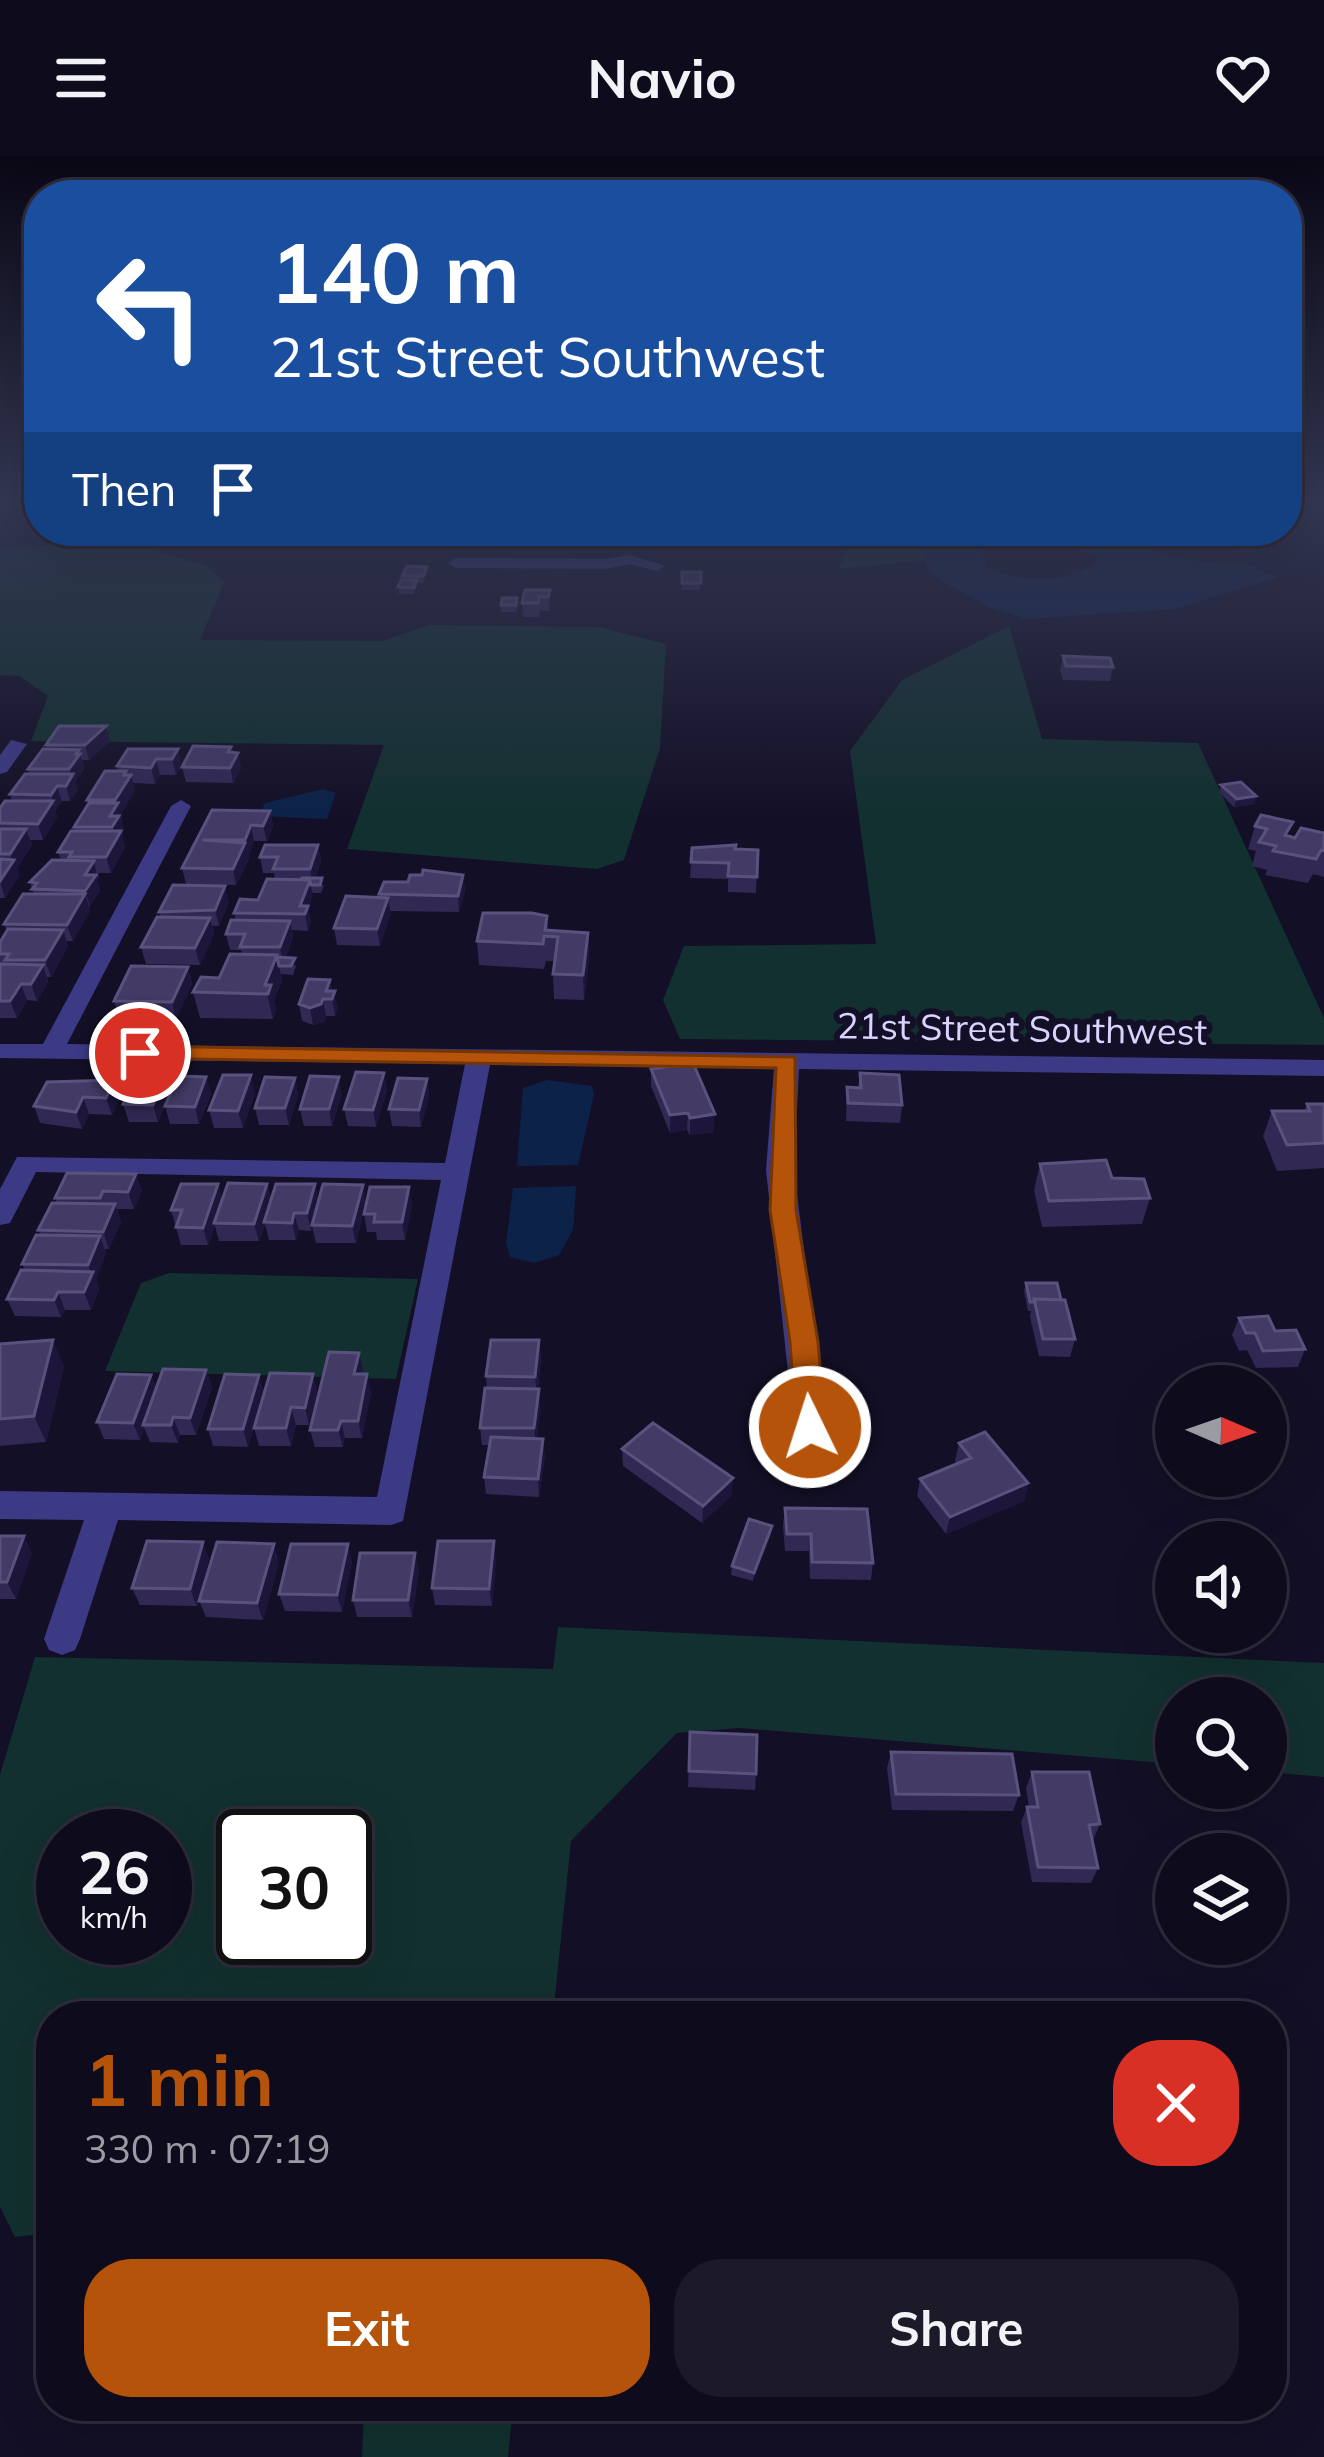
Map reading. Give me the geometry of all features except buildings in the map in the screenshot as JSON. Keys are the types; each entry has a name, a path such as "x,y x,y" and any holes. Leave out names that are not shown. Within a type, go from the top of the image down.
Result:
{"street":[{"path":"0,768 18,745"},
{"path":"51,1052 181,806"},
{"name":"21st Street Southwest","path":"0,1051 1324,1068"},
{"path":"0,1505 392,1511 479,1057"},
{"path":"787,1061 783,1210 804,1342 810,1427"},
{"path":"0,1216 27,1163 457,1172"},
{"path":"62,1639 106,1505"}],"green space":[{"path":"0,606 214,606 200,640 383,641 429,625 599,627 666,644 660,748 624,860 597,869 347,849 384,745 31,741 48,696 20,676 0,675"},
{"path":"1009,626 1042,739 1198,743 1324,1018 1324,1045 680,1039 663,1000 684,946 876,944 850,751 902,680"},
{"path":"169,1273 418,1279 396,1379 105,1371 141,1283"},
{"path":"558,1627 1324,1663 1324,1777 1287,1774 1287,1677 1155,1677 1155,1762 740,1728 677,1733 571,1841 555,2001 36,2001 36,2235 15,2237 0,2207 0,1775 35,1657 553,1669"},
{"path":"363,2421 512,2421 508,2457 362,2457"}],"water":[{"path":"987,606 1184,606 1027,619"},
{"path":"323,789 336,793 327,819 259,816 265,803"},
{"path":"547,1080 592,1086 578,1165 517,1166 523,1088"},
{"path":"576,1186 573,1230 559,1255 534,1263 510,1257 506,1243 513,1188"}],"route":[{"path":"140,1053 787,1061 783,1210 804,1342 810,1427"}]}
